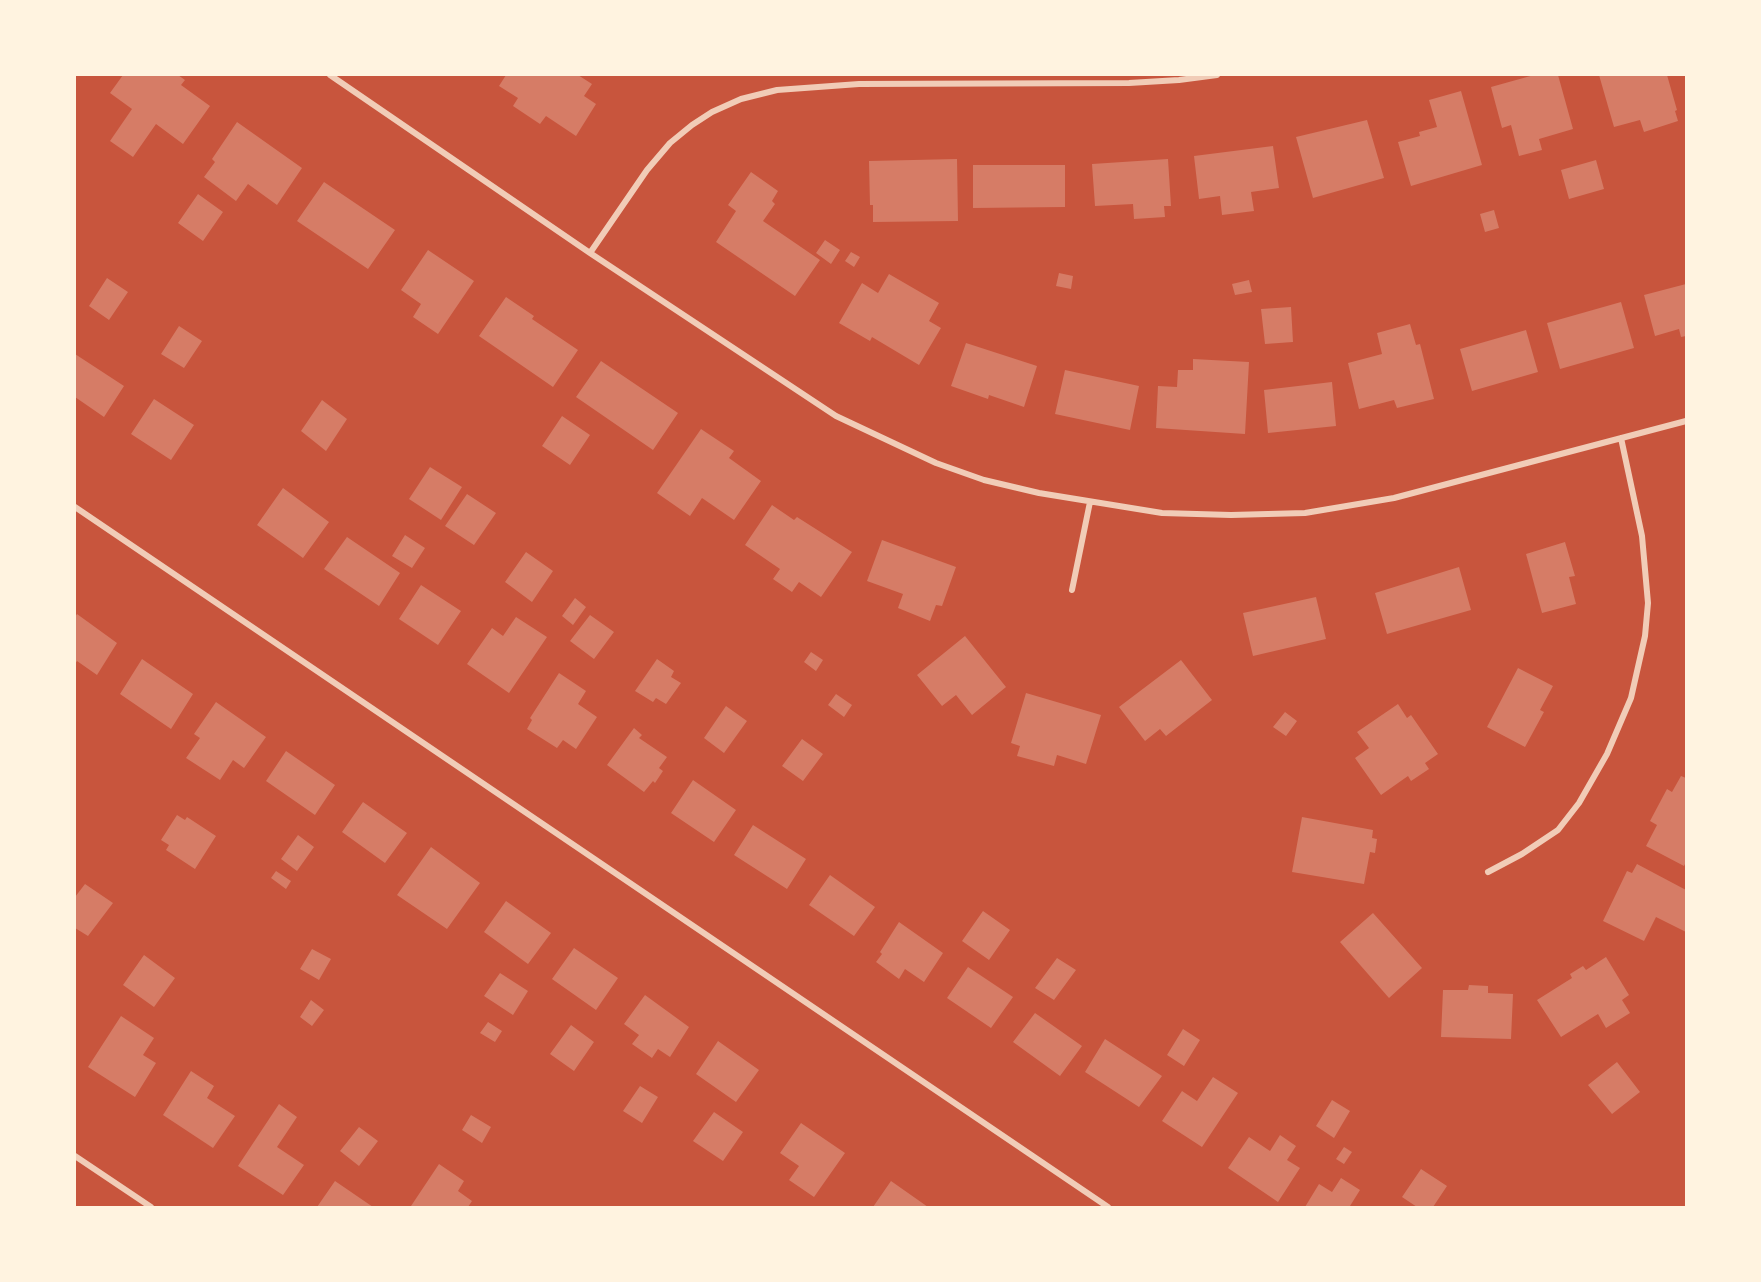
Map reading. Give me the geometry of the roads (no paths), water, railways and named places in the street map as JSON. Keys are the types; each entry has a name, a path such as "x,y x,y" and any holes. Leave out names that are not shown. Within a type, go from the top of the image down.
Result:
{"street":[{"path":"330,75 590,253 836,416 936,463 984,480 1039,493 1162,513 1231,515 1305,513 1394,498 1686,421"},
{"path":"590,253 647,170 670,143 712,112 741,99 777,90 859,84 1129,83 1217,75"},
{"path":"1488,872 1522,854 1558,830 1579,803 1607,754 1631,698 1645,636 1648,603 1642,536 1621,438"},
{"path":"1072,590 1090,502"},
{"path":"75,507 1108,1207"},
{"path":"75,1156 151,1207"}]}
